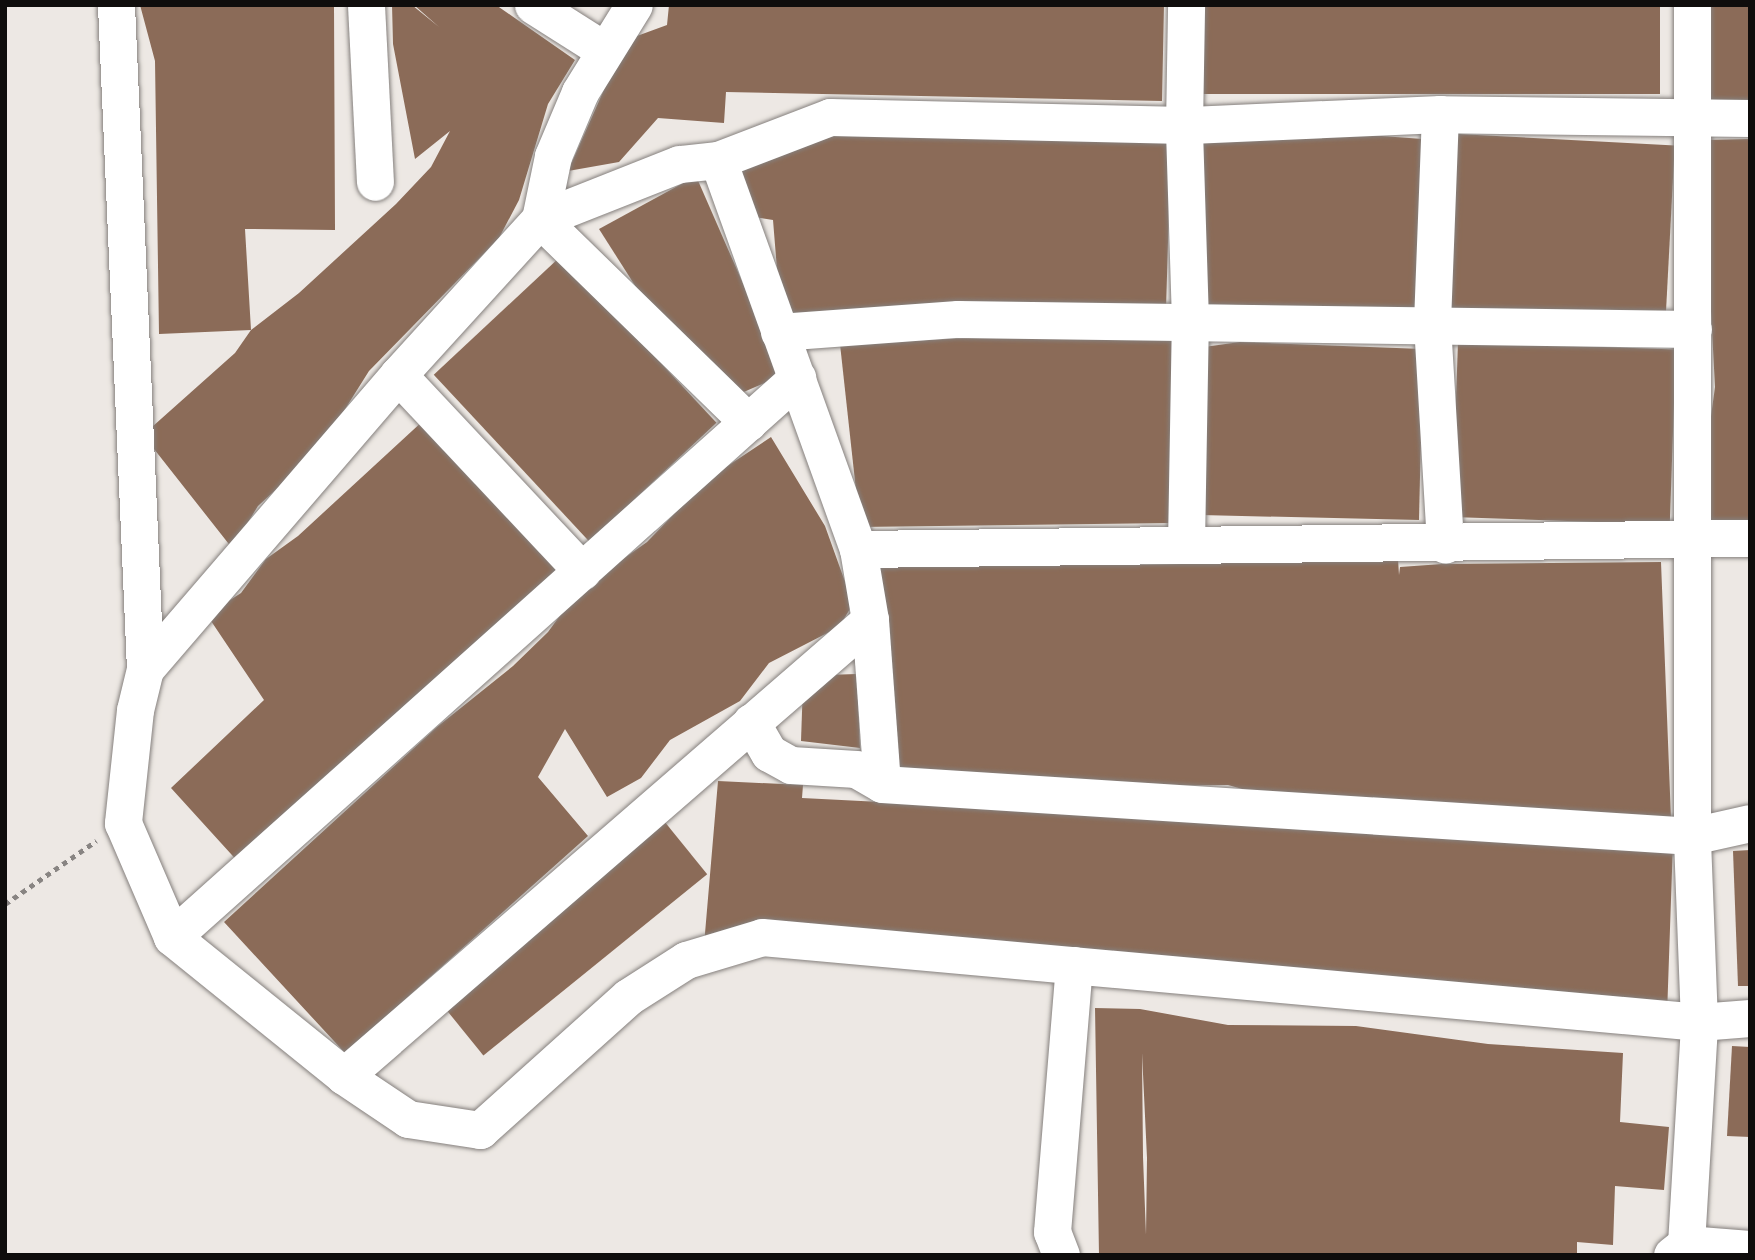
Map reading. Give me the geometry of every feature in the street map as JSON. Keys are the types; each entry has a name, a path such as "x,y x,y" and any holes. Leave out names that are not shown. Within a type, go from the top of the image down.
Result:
{"street":[{"path":"116,5 145,669 135,710 123,823 172,937 344,1076 408,1119 480,1130 628,997 686,960 762,937 1699,1022 1750,1018"},
{"path":"366,5 375,182"},
{"path":"533,5 604,50"},
{"path":"540,219 553,156 604,50 634,5"},
{"path":"1186,5 1184,125 1190,321 1186,544"},
{"path":"1692,5 1692,836 1699,1022 1679,1250 1750,1249"},
{"path":"145,669 398,375 540,219 679,164 718,160 830,117 1184,125 1440,114 1690,114 1750,118"},
{"path":"1440,114 1432,324 1445,545"},
{"path":"718,160 858,549 870,620 882,784"},
{"path":"540,219 748,422"},
{"path":"779,332 958,319 1693,329"},
{"path":"398,375 582,571"},
{"path":"172,937 797,378"},
{"path":"858,549 1186,544 1445,545 1692,537 1750,538"},
{"path":"344,1076 870,620"},
{"path":"751,722 769,753 791,765 856,769 882,784 1692,836 1750,823"},
{"path":"1061,1255 1052,1232 1074,965"}],"path":[{"path":"5,904 123,823"}],"building":[{"path":"140,5 334,5 335,230 245,229 251,330 159,334 155,61"},
{"path":"392,5 412,5 439,27 414,5 496,5 575,60 548,104 519,200 499,238 369,371 320,449 258,506 232,548 143,435 235,353 251,330 299,293 396,204 431,167 450,131 415,159 393,44"},
{"path":"669,5 1164,5 1162,101 726,92 724,123 658,118 619,162 568,171 626,40 667,25"},
{"path":"1199,5 1660,5 1660,94 1199,94"},
{"path":"1711,5 1750,5 1750,103 1704,99"},
{"path":"844,132 1171,140 1166,310 781,319 773,220 747,216 738,152 798,149"},
{"path":"1354,134 1423,139 1419,310 1201,304 1203,137"},
{"path":"1457,134 1675,145 1665,321 1448,310"},
{"path":"1750,139 1750,522 1710,523 1709,431 1715,387 1702,140"},
{"path":"696,176 783,375 739,394 662,328 599,229"},
{"path":"561,256 716,423 589,541 434,375"},
{"path":"990,337 1178,340 1172,523 860,527 840,344"},
{"path":"1240,342 1423,349 1419,520 1201,515 1204,347"},
{"path":"1458,342 1676,350 1670,525 1452,517"},
{"path":"425,419 559,573 241,865 171,788 264,700 207,615 241,593 266,559 298,536"},
{"path":"771,437 825,526 853,604 839,627 769,663 740,701 670,740 641,778 607,797 565,729 538,777 588,836 345,1053 224,922 437,727 513,666 548,632 578,591 647,542 708,479"},
{"path":"1398,559 1399,575 1400,567 1442,564 1661,562 1671,819 1282,800 1228,785 1141,786 895,770 877,563 1137,560 1137,565"},
{"path":"857,674 860,748 801,741 803,683 825,675"},
{"path":"718,781 803,785 802,798 1673,842 1667,1015 704,945"},
{"path":"660,816 707,874 483,1056 436,997"},
{"path":"1750,850 1750,986 1738,986 1733,851"},
{"path":"1095,1008 1140,1009 1228,1025 1356,1026 1488,1044 1623,1053 1620,1122 1669,1127 1664,1190 1615,1186 1613,1245 1577,1242 1577,1255 1099,1255","holes":["1142,1053 1147,1158 1146,1235"]},
{"path":"1732,1046 1750,1047 1750,1137 1727,1136"}]}
